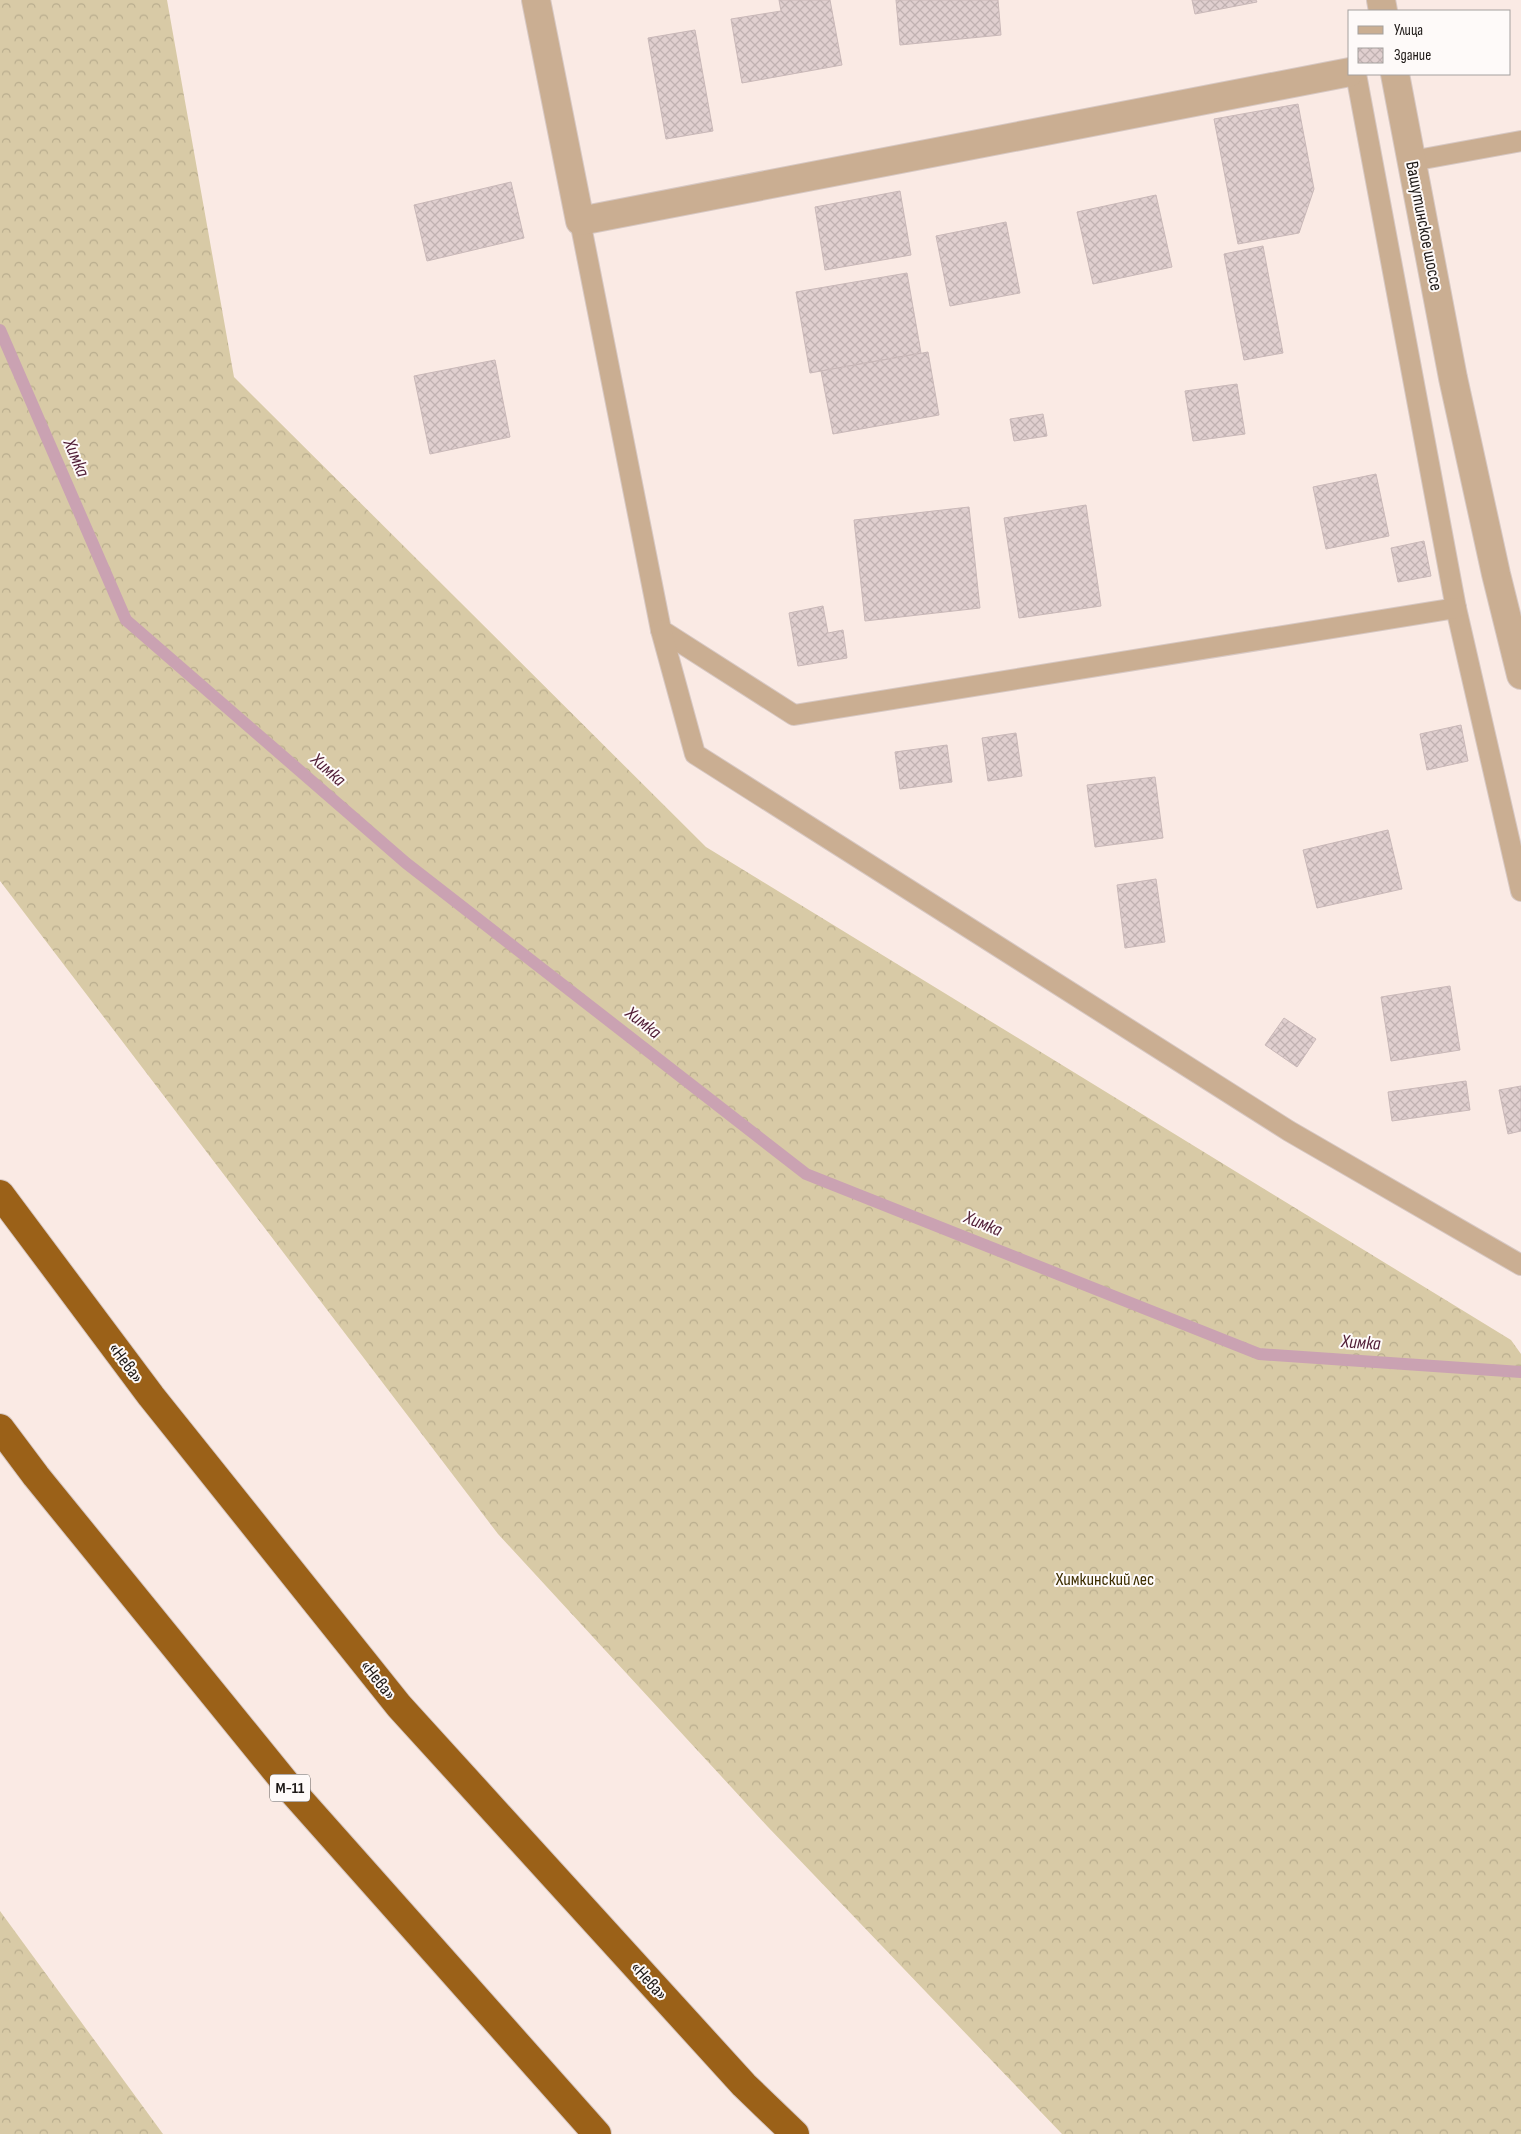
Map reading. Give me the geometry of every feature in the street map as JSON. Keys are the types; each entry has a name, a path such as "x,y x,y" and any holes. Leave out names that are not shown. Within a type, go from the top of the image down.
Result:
{"highway":[{"name":"«Нева»","path":"0,1194 151,1396 399,1706 744,2085 795,2134"},
{"name":"М-11","path":"0,1428 36,1476 293,1792 597,2134"}],"street":[{"path":"536,0 580,221 1348,72"},
{"name":"Вашутинское шоссе","path":"1395,75 1453,378 1496,574 1521,675"}],"lane":[{"path":"1356,75 1456,608 1521,891"},
{"path":"1412,161 1521,141"},
{"path":"580,221 661,630 695,754 1289,1131 1521,1265"},
{"path":"661,630 794,714 1456,608"}],"green space":[{"name":"Химкинский лес","path":"0,0 167,0 234,377 706,847 1511,1340 1521,1354 1521,2134 1062,2134 768,1827 498,1534 0,881"},
{"path":"0,1911 163,2134 0,2134"}],"building":[{"path":"779,0 830,0 842,65 742,83 731,19 781,11"},
{"path":"896,0 998,0 1001,35 900,45"},
{"path":"1192,0 1256,0 1257,2 1195,14"},
{"path":"695,30 713,131 666,139 648,38"},
{"path":"1298,104 1314,189 1299,233 1238,244 1214,119"},
{"path":"511,182 524,238 427,261 414,205"},
{"path":"900,191 911,255 825,270 815,207"},
{"path":"1156,195 1172,267 1093,284 1077,212"},
{"path":"1006,222 1020,293 950,306 936,236"},
{"path":"1263,246 1283,353 1244,360 1224,254"},
{"path":"907,273 921,353 810,373 796,292"},
{"path":"928,352 939,415 833,434 821,371"},
{"path":"495,360 510,437 430,454 414,376"},
{"path":"1237,384 1245,434 1193,441 1185,391"},
{"path":"1043,414 1047,436 1014,441 1010,419"},
{"path":"1376,474 1389,536 1326,549 1313,487"},
{"path":"1086,505 1101,606 1019,618 1004,518"},
{"path":"969,507 980,608 865,621 854,520"},
{"path":"1424,541 1431,576 1398,582 1391,548"},
{"path":"823,606 828,633 843,630 847,658 798,666 789,613"},
{"path":"1461,725 1468,761 1427,770 1420,734"},
{"path":"1016,733 1022,776 988,781 982,738"},
{"path":"947,745 952,782 900,789 895,752"},
{"path":"1155,777 1163,838 1095,847 1087,785"},
{"path":"1388,830 1402,889 1317,908 1303,850"},
{"path":"1156,879 1165,942 1125,948 1117,885"},
{"path":"1450,986 1460,1050 1391,1061 1381,997"},
{"path":"1284,1018 1316,1039 1297,1067 1265,1045"},
{"path":"1466,1081 1470,1110 1392,1121 1388,1092"},
{"path":"1521,1086 1521,1131 1508,1134 1499,1090"}],"waterway":[{"name":"Химка","path":"0,330 126,620 406,863 806,1174 1259,1354 1521,1372"}]}
